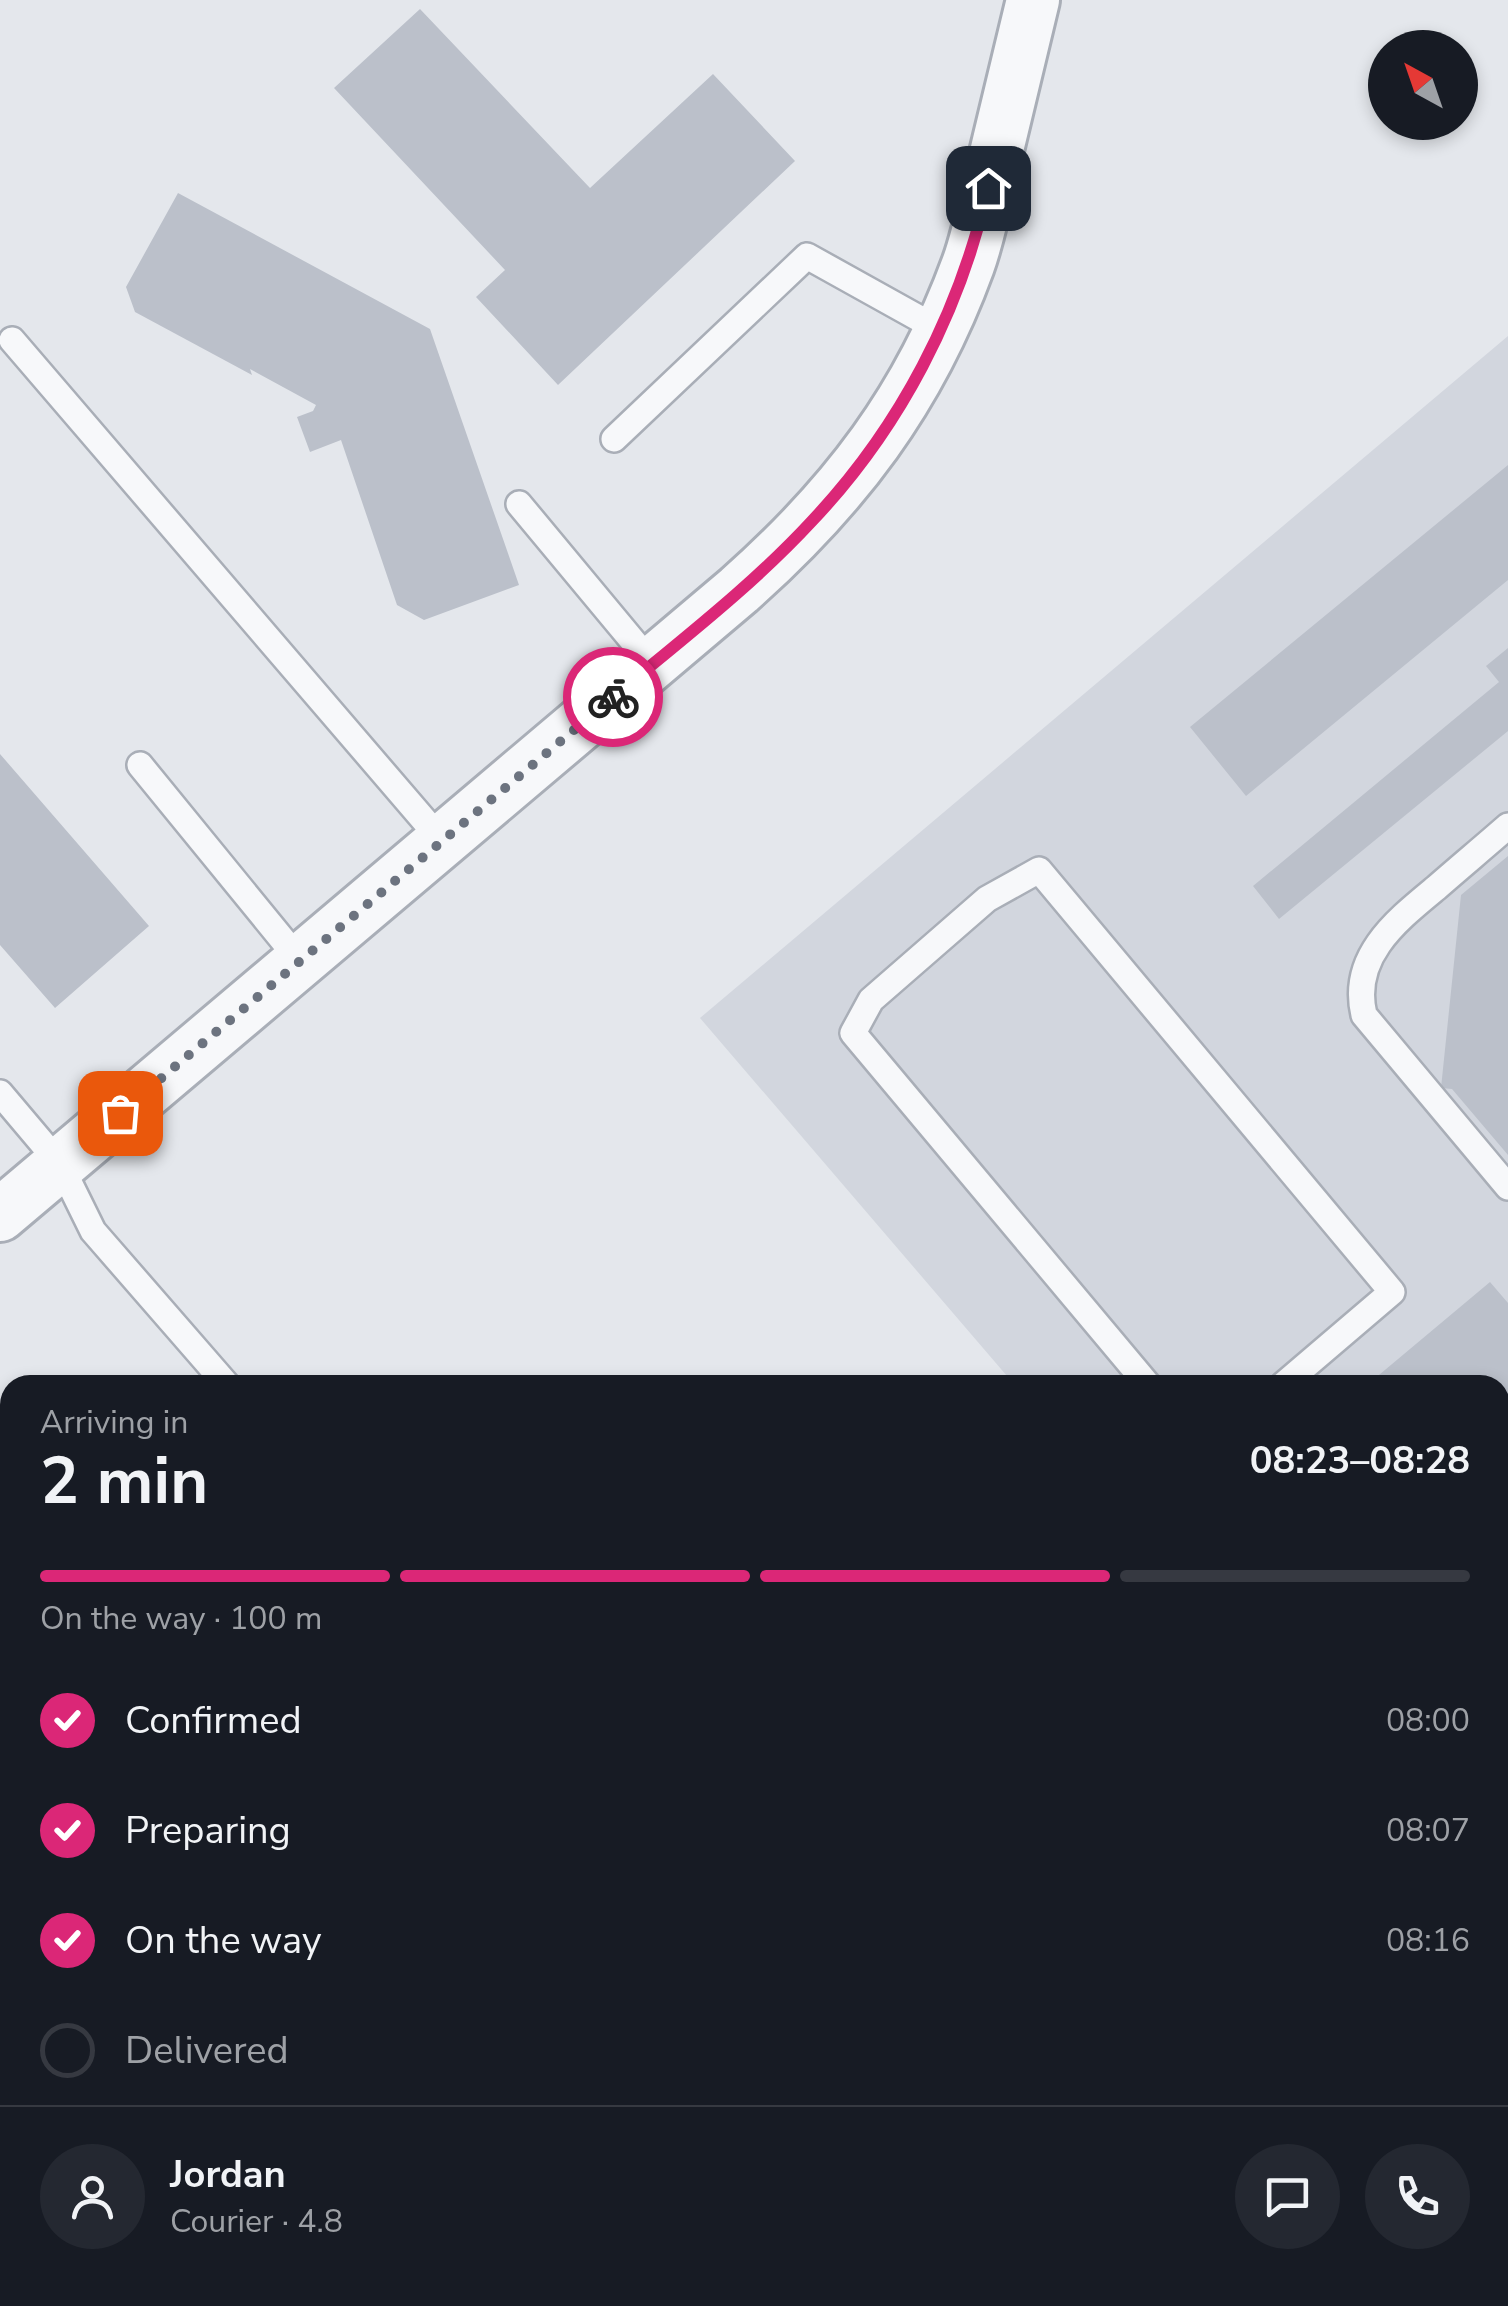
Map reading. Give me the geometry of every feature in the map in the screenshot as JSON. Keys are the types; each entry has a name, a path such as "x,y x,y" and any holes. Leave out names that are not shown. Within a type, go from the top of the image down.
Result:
{"street":[{"path":"0,1215 778,556 842,487 872,451 898,410 970,262 1033,0"}],"lane":[{"path":"614,439 807,256 940,330"},
{"path":"12,340 442,841"},
{"path":"519,504 652,664"},
{"path":"140,766 300,961"},
{"path":"1508,826 1390,926 1369,957 1360,997 1364,1015 1508,1187"},
{"path":"1140,1375 853,1033 870,1000 987,899 1039,870 1392,1292 1295,1375"},
{"path":"0,1093 60,1164 93,1231 217,1375"}],"shaded area":[{"path":"1508,336 1508,1375 1006,1375 700,1018"}],"building":[{"path":"420,9 590,188 713,74 795,161 558,385 476,297 505,270 334,88"},
{"path":"178,193 430,329 519,585 424,620 397,605 341,440 310,452 297,417 313,411 316,405 135,312 126,287"},
{"path":"1508,465 1508,580 1246,796 1190,727"},
{"path":"1508,648 1508,731 1279,919 1253,886 1499,682 1486,666"},
{"path":"0,754 149,926 55,1008 0,945"},
{"path":"1508,856 1508,1155 1452,1089 1441,1088 1461,895"},
{"path":"1490,1282 1508,1303 1508,1375 1379,1375"}],"way so far":[{"path":"120,1113 613,697"}],"route":[{"path":"613,697 778,556 872,451 950,312 970,262 988,188"}]}
